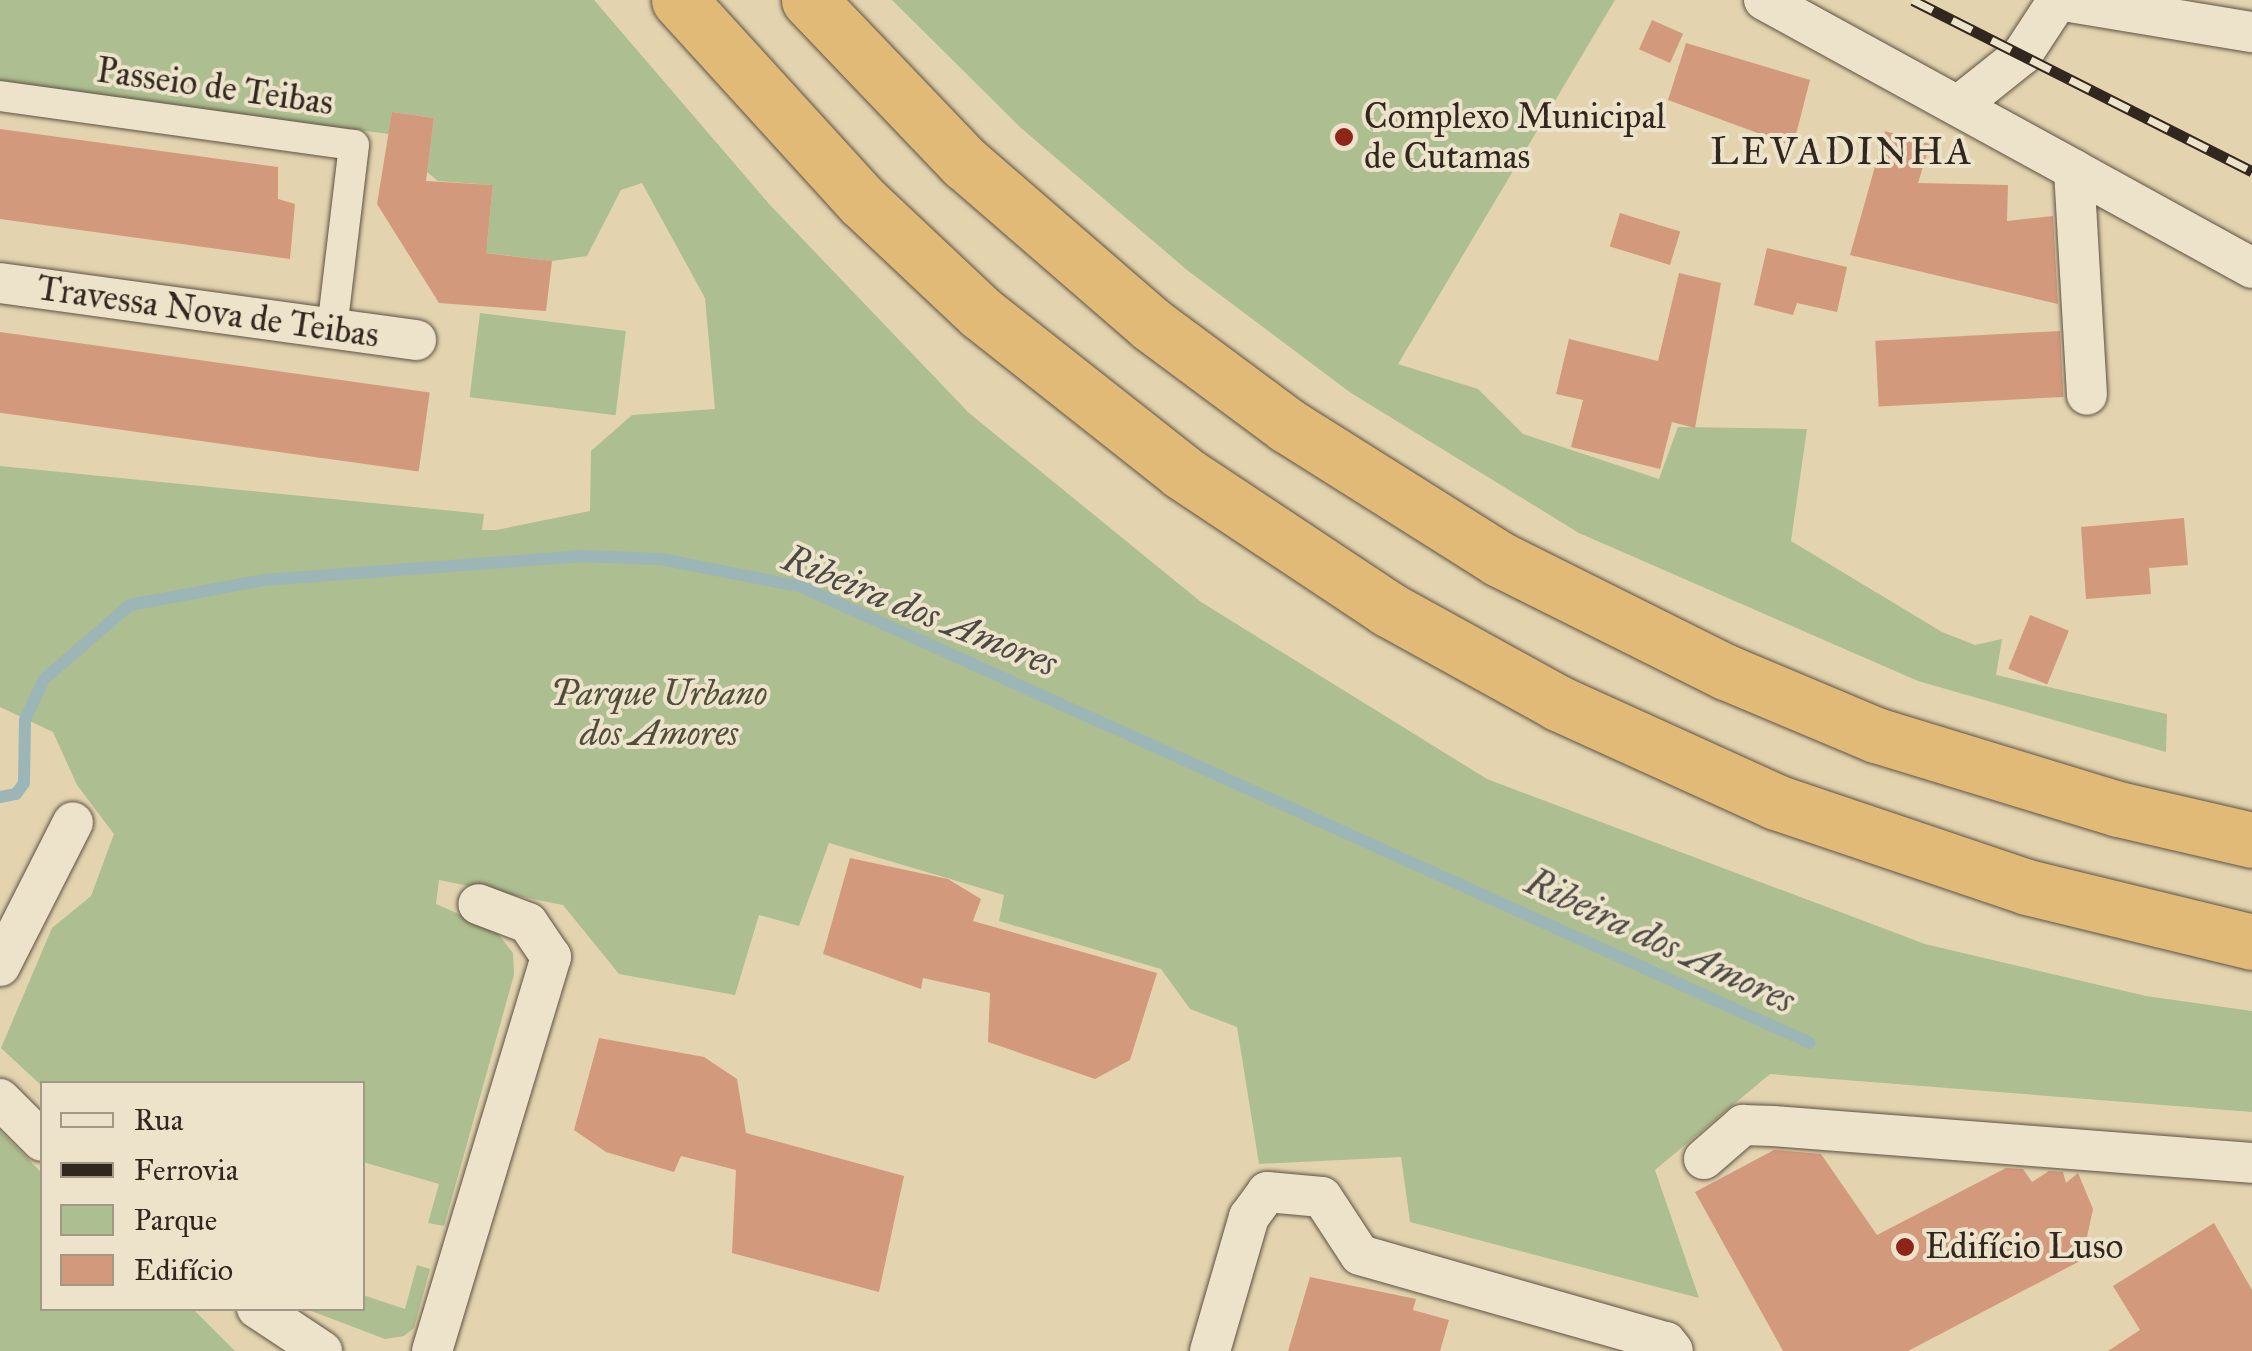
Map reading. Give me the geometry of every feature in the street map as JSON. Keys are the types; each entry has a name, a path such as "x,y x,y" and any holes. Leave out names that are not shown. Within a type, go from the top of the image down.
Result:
{"highway":[{"path":"679,0 862,202 981,313 1182,472 1388,609 1558,703 1776,802 2026,887 2252,942"},
{"path":"809,0 964,163 1152,325 1288,426 1485,551 1650,637 1876,735 2118,809 2252,840"}],"street":[{"path":"1764,0 2252,268"},
{"path":"1958,106 2022,55 2058,0 2252,32"},
{"name":"Passeio de Teibas","path":"0,96 354,144 332,329"},
{"path":"2074,170 2087,395"},
{"name":"Travessa Nova de Teibas","path":"0,283 416,340"},
{"path":"0,966 73,822"},
{"path":"432,1351 551,957 528,923 478,904"},
{"path":"0,1099 40,1139"},
{"path":"1704,1159 1743,1126 1772,1126 2252,1163"},
{"path":"1210,1351 1248,1217 1267,1192 1322,1197 1360,1255 1666,1342 1673,1351"},
{"path":"261,1311 322,1351"}],"green space":[{"name":"Parque Urbano dos Amores","path":"0,0 594,0 770,205 969,413 1201,602 1487,779 1925,944 2146,996 2252,1011 2252,1112 1770,1074 1655,1170 1699,1298 1410,1222 1401,1157 1259,1164 1237,1027 1190,1009 1161,969 999,921 1004,895 829,843 799,926 759,915 735,995 619,974 563,905 439,880 436,904 495,930 513,953 514,975 444,1226 428,1223 439,1184 365,1163 365,1081 40,1081 40,1084 1,1048 52,928 91,896 114,834 77,785 53,732 0,707 0,466 484,514 482,530 496,530 590,511 591,451 632,415 715,409 705,298 642,183 621,190 587,256 552,261 464,250 487,243 493,185 438,181 427,172 434,118 392,112 389,134 0,84"},
{"path":"892,0 1615,0 1398,364 1478,389 1523,434 1659,479 1678,427 1807,429 1791,541 1942,632 1975,645 2002,639 1996,675 2167,714 2166,752 1918,681 1579,533 1351,393 1187,270 1021,128"},
{"path":"480,313 626,331 616,415 470,397"},
{"path":"0,1131 40,1171 40,1311 195,1311 235,1351 0,1351"},
{"path":"417,1265 430,1269 414,1328 404,1336 385,1339 311,1311 365,1311 365,1296 405,1309"}],"building":[{"path":"1652,20 1683,34 1670,63 1639,49"},
{"path":"1686,43 1810,80 1793,146 1668,100"},
{"path":"392,112 434,118 426,181 493,185 486,253 552,261 546,311 439,303 377,204"},
{"path":"0,129 278,167 278,199 295,204 290,259 0,219"},
{"path":"1885,131 1930,144 1918,183 2008,185 2007,221 2053,216 2058,304 1850,255"},
{"path":"1620,213 1680,231 1670,265 1610,246"},
{"path":"1767,248 1847,267 1837,312 1797,303 1793,315 1754,305"},
{"path":"1679,273 1721,283 1695,428 1672,422 1660,469 1571,447 1583,400 1556,394 1569,339 1658,361"},
{"path":"2060,331 2063,397 1879,407 1875,341"},
{"path":"0,332 430,392 419,472 0,413"},
{"path":"2184,518 2188,565 2149,568 2151,594 2086,599 2081,527"},
{"path":"2030,615 2069,631 2047,685 2008,669"},
{"path":"850,858 948,879 981,899 973,921 1157,973 1130,1060 1095,1079 988,1042 990,993 923,978 921,989 823,954"},
{"path":"599,1038 704,1057 737,1079 746,1133 904,1176 879,1292 732,1253 736,1170 681,1156 674,1172 606,1152 574,1130"},
{"name":"Edifício Luso","path":"1774,1150 1821,1154 1877,1235 2006,1168 2023,1169 2032,1182 2049,1171 2063,1172 2066,1183 2078,1173 2093,1209 2082,1260 1908,1351 1783,1351 1695,1192"},
{"path":"2214,1223 2252,1290 2252,1351 2108,1351 2140,1330 2113,1286"},
{"path":"1310,1277 1416,1299 1413,1310 1449,1320 1440,1351 1288,1351"}],"waterway":[{"name":"Ribeira dos Amores","path":"0,797 16,794 24,783 25,720 44,679 130,605 264,580 580,556 661,559 802,587 1810,1043"}],"railway":[{"path":"1913,0 2252,171"}],"place":[{"name":"Complexo Municipal de Cutamas","path":"1344,137"},
{"name":"Edifício Luso","path":"1905,1247"}],"district":[{"name":"LEVADINHA","path":"1842,152"}]}
